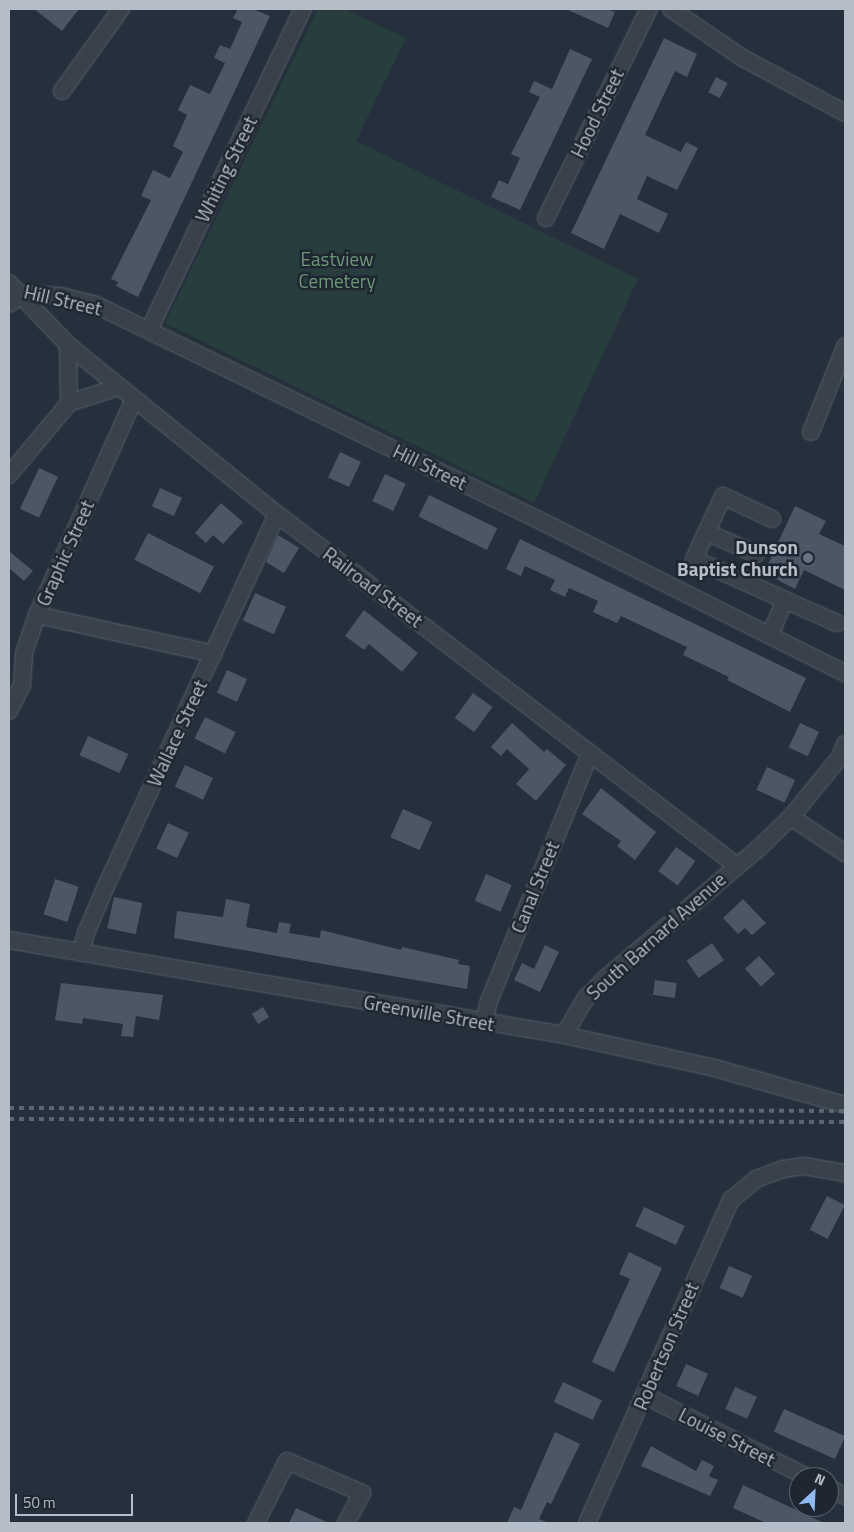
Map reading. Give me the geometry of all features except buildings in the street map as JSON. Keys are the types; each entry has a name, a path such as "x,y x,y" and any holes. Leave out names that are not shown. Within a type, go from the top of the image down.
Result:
{"street":[{"path":"62,91 121,9"},
{"name":"Whiting Street","path":"149,330 303,9"},
{"name":"Hood Street","path":"546,218 649,9"},
{"path":"671,9 741,57 845,113"},
{"name":"Hill Street","path":"9,283 22,294 61,296 94,304 845,673"},
{"path":"9,304 22,294"},
{"name":"Railroad Street","path":"22,294 44,322 68,346 277,514 736,865"},
{"path":"68,346 70,404"},
{"path":"811,432 845,346"},
{"path":"9,474 70,404 119,387"},
{"name":"Graphic Street","path":"9,711 22,686 24,653 37,615 134,399"},
{"path":"772,519 723,496 694,559 837,623"},
{"name":"Wallace Street","path":"81,953 106,886 277,514"},
{"path":"706,532 756,554"},
{"path":"770,635 785,600"},
{"path":"37,615 214,654"},
{"name":"South Barnard Avenue","path":"564,1035 585,999 608,976 736,865 759,848 790,817 840,757 845,744"},
{"name":"Canal Street","path":"484,1022 489,1001 590,753"},
{"path":"790,817 845,853"},
{"name":"Greenville Street","path":"9,940 564,1035 711,1067 845,1105"},
{"name":"Robertson Street","path":"587,1523 646,1396 702,1259 730,1200 756,1179 804,1166 845,1173"},
{"name":"Louise Street","path":"646,1396 789,1468"},
{"path":"256,1523 287,1461 362,1492 346,1523"}],"green space":[{"name":"Eastview Cemetery","path":"318,9 344,9 406,38 356,141 638,279 534,503 165,323"}],"railway":[{"path":"9,1108 845,1111"},
{"path":"9,1119 845,1122"}],"place":[{"name":"Dunson Baptist Church","path":"808,558"}]}
